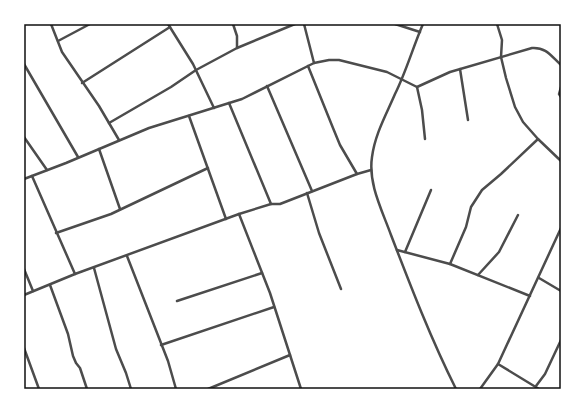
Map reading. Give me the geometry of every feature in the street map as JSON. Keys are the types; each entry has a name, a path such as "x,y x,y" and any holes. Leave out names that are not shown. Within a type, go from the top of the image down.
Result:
{"street":[{"path":"50,24 62,52 99,106 119,140"},
{"path":"58,41 90,24"},
{"path":"168,24 196,70 214,108"},
{"path":"233,24 237,36 237,48"},
{"path":"109,123 171,87 196,70 237,48 295,24"},
{"path":"304,24 314,63"},
{"path":"395,24 420,32"},
{"path":"423,24 402,78 377,132 371,170 384,217 396,250 442,362 456,389"},
{"path":"497,24 502,46 501,57 515,107 523,122 561,161"},
{"path":"82,83 170,28"},
{"path":"417,87 434,78 460,69 532,48 545,50 561,65"},
{"path":"24,179 167,121 189,116 242,98 314,63 329,60 339,60 387,72 402,78 417,87 422,110 425,139"},
{"path":"24,64 78,157"},
{"path":"308,66 335,134 357,174"},
{"path":"460,69 468,120"},
{"path":"267,86 312,191"},
{"path":"561,88 559,94 561,97"},
{"path":"229,103 271,204"},
{"path":"189,116 226,219"},
{"path":"24,137 47,170"},
{"path":"450,264 466,227 471,207 482,190 538,139"},
{"path":"99,149 120,210"},
{"path":"56,233 120,210 208,168"},
{"path":"24,295 75,274 239,214 271,204 280,204 371,170"},
{"path":"32,176 75,274"},
{"path":"405,252 431,190"},
{"path":"307,193 319,233 341,288"},
{"path":"239,214 262,273 300,389"},
{"path":"478,275 499,252 518,215"},
{"path":"480,389 498,364 561,228"},
{"path":"396,250 450,264 530,296"},
{"path":"127,256 176,389"},
{"path":"94,268 116,349 131,389"},
{"path":"24,269 33,291"},
{"path":"177,301 262,273"},
{"path":"538,278 561,291"},
{"path":"50,285 68,334 73,356 76,364 80,368 87,389"},
{"path":"161,345 274,308"},
{"path":"536,386 545,374 561,340"},
{"path":"24,348 39,389"},
{"path":"208,389 290,355"},
{"path":"498,364 539,389"}]}
